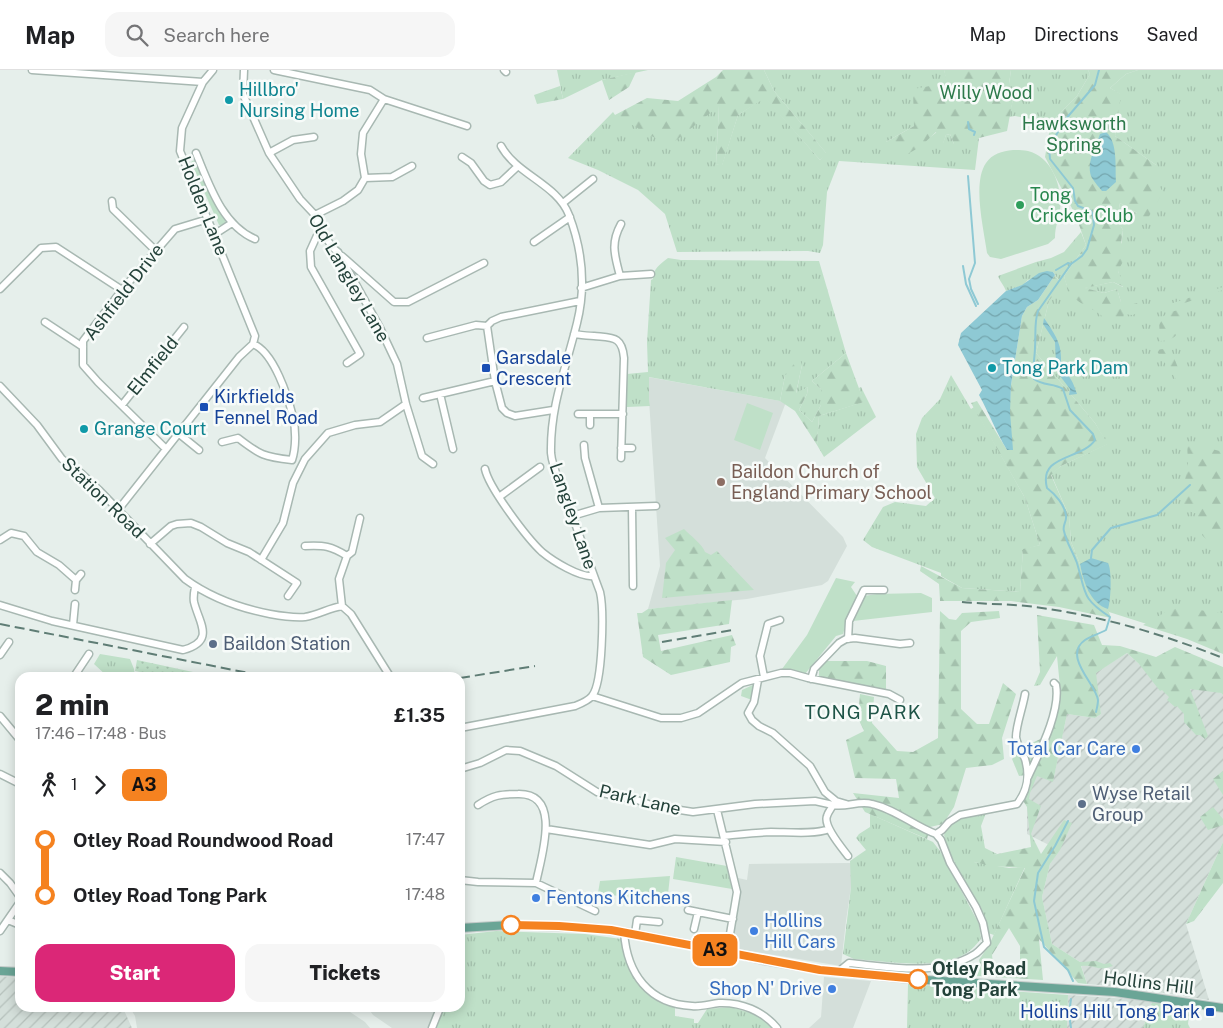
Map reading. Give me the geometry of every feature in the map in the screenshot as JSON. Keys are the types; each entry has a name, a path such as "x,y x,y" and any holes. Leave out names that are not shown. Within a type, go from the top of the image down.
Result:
{"main road":[{"name":"Hollins Hill","path":"465,928 530,925 591,928 624,932 775,963 838,972 1126,994 1223,1008"},
{"path":"0,971 15,972"}],"street":[{"path":"32,70 203,82"},
{"name":"Holden Lane","path":"213,70 203,82 182,128 180,151 255,336 253,344"},
{"name":"Old Langley Lane","path":"244,70 243,94 269,153 300,199 315,215 320,230 338,252 380,328 397,364 406,404 422,456 433,464"},
{"path":"274,70 364,88 384,99 467,126"},
{"path":"315,215 343,201 358,190 365,178 361,154 363,133 384,99"},
{"path":"269,153 293,140 314,136"},
{"name":"Langley Lane","path":"501,146 518,166 562,203 570,218 581,258 580,301 574,334 553,410 551,454 602,604 599,676 592,696"},
{"path":"196,154 213,194 232,223 245,235 255,239"},
{"path":"465,161 485,186 501,182 518,166"},
{"path":"365,178 392,177 412,166"},
{"path":"562,203 593,179"},
{"path":"112,201 114,209 156,251"},
{"path":"534,242 570,218"},
{"name":"Ashfield Drive","path":"166,449 83,365 83,341 122,290 175,229 208,219"},
{"path":"215,234 232,223"},
{"path":"620,276 614,252 615,234 621,224"},
{"path":"320,230 310,251 311,268 360,354 347,363"},
{"path":"0,290 41,248 56,247 122,290"},
{"path":"338,252 394,302 408,302 484,263"},
{"path":"581,288 620,276 651,274"},
{"path":"553,410 514,416 502,408 495,381 488,326 492,321 501,317 580,301"},
{"path":"45,322 83,348"},
{"path":"427,338 476,326 488,326"},
{"name":"Elmfield","path":"122,405 184,327"},
{"path":"574,334 612,337 623,346 621,458"},
{"path":"118,510 239,357 253,344 260,347 269,358 283,384 293,419 294,453 292,460 258,454 238,438 222,442"},
{"path":"423,398 495,381"},
{"name":"Station Road","path":"0,386 37,425 62,459 81,473 180,575 196,587 248,610 298,617 342,606"},
{"path":"440,394 453,449"},
{"path":"261,560 283,523 293,484 305,459 328,433 355,425 380,422 406,404"},
{"path":"578,414 623,414"},
{"path":"590,414 590,425"},
{"path":"178,433 199,450"},
{"path":"584,445 585,458 599,508"},
{"path":"622,448 632,448"},
{"path":"499,497 540,467"},
{"path":"486,469 488,479 499,497 542,552 587,577 594,576"},
{"path":"572,516 599,508 656,506"},
{"path":"632,507 633,586"},
{"path":"360,518 352,552 347,556 339,579 342,606 351,614 387,672"},
{"path":"150,544 171,526 191,523 226,543 249,552 297,583 288,596"},
{"path":"0,540 11,533 24,536 37,552 76,580"},
{"path":"305,546 325,545 335,548 347,556"},
{"path":"74,590 76,580 81,574"},
{"path":"0,605 40,618 184,650 192,648 201,640 203,631 194,602 196,587"},
{"path":"848,638 849,621 864,590 884,590"},
{"path":"72,625 75,604"},
{"path":"780,620 768,624 761,646 761,678 754,702 748,713 759,726 773,733 810,766 825,792 836,801 847,804"},
{"path":"811,679 814,669 839,643 848,638 900,644 910,643"},
{"path":"0,655 9,642"},
{"path":"77,672 89,654"},
{"path":"465,727 575,706 592,696 661,718 681,718 698,713 742,683 790,673 811,679 889,694 900,700"},
{"path":"838,972 849,963 912,969 940,967 976,953 987,943 983,923 961,879 950,863 940,835 949,822 960,815 1018,804 1025,794 1028,778 1050,727 1058,691 1054,683"},
{"path":"1025,694 1016,737 1018,746 1025,759 1028,778"},
{"path":"0,716 15,734"},
{"name":"Park Lane","path":"465,768 506,750 520,751 556,766 597,792 637,800 654,806 693,812 755,804 815,801 833,805 856,802 872,804 940,835"},
{"path":"0,774 15,782"},
{"path":"478,805 495,795 528,794 538,800 545,812 546,829 536,883"},
{"path":"833,805 826,820 829,829 848,856"},
{"path":"718,810 738,892 727,952"},
{"path":"546,829 650,845 675,839 725,839 768,832 810,832 829,829"},
{"path":"0,873 15,890"},
{"path":"465,881 536,883 595,911"},
{"path":"0,931 15,910"},
{"path":"688,910 733,919"},
{"path":"694,929 698,912"},
{"path":"8,920 15,923"},
{"path":"634,934 636,920 659,922"},
{"path":"624,932 626,947 635,973 641,984 650,993 682,1006 727,1003 746,1007 760,1013 777,1028"},
{"path":"432,1028 438,1012"}],"shaded area":[{"name":"Baildon Church of England Primary School","path":"648,377 786,402 765,458 843,537 847,546 828,581 822,585 747,599 648,609 660,566"},
{"path":"1127,653 1139,664 1223,695 1223,842 1186,924 1209,1000 1125,987 1087,984 1080,962 1052,944 1042,897 1050,864 1059,850 1027,834 1027,788 1032,774 1053,781 1067,714 1095,718 1101,714 1095,673"},
{"path":"851,863 851,887 841,966 732,948 741,889 738,878 747,880 749,864"},
{"path":"0,976 15,978 15,1012 125,1012 132,1028 0,1028"},
{"path":"824,977 871,981 853,1028 809,1028 821,1017"},
{"path":"1068,995 1152,1002 1143,1028 1067,1028"},
{"path":"132,1012 350,1012 365,1022 370,1028 137,1028"},
{"path":"371,1012 437,1012 430,1028 392,1028"}],"green space":[{"path":"557,70 648,70 602,80 563,99"},
{"path":"723,70 764,70 774,91 827,154 820,160 765,98 738,115 722,166 716,164 719,106 669,146 615,115 647,98 678,101 716,77"},
{"path":"764,70 944,70 948,83 914,126 886,142 929,138 937,132 943,143 946,135 950,134 954,144 973,143 979,138 975,170 839,161 827,192 823,245 820,253 808,251 677,252 665,214 638,190 598,170 568,158 613,112 615,115 719,106 716,164 722,165 738,115 765,97 820,160 826,153 774,91"},
{"name":"Willy Wood","path":"944,70 1011,70 1008,91 1013,99 1007,131 979,138 974,143 961,149 954,144 950,134 946,135 943,144 940,144 936,132 920,147 904,156 886,142 914,126 913,89 947,83"},
{"path":"1011,70 1088,70 1090,74 1077,96 1051,122 1015,116 1009,117 1013,99 1008,91"},
{"name":"Hawksworth Spring","path":"1088,70 1138,70 1126,74 1110,88 1121,94 1115,136 1156,165 1156,181 1163,192 1144,225 1138,223 1137,213 1120,203 1117,220 1123,230 1121,243 1129,250 1118,271 1124,287 1113,282 1085,288 1104,293 1117,289 1121,302 1130,305 1137,303 1142,312 1132,315 1124,314 1123,320 1108,322 1101,315 1076,300 1067,287 1064,276 1086,245 1076,216 1045,157 1051,122 1077,96 1090,74"},
{"path":"1138,70 1223,70 1223,632 1175,633 1109,612 1102,607 1083,576 1071,542 1069,516 1051,474 1061,466 1107,444 1095,423 1036,353 1049,301 1060,282 1053,272 1028,280 1023,285 1006,291 998,276 1064,252 1081,232 1086,245 1064,276 1067,286 1121,302 1117,289 1104,293 1083,288 1113,282 1123,287 1118,271 1123,230 1117,220 1120,203 1137,213 1156,181 1156,165 1115,136 1120,94 1110,88 1126,74"},
{"path":"636,72 629,87 609,100 602,80"},
{"path":"560,86 563,99 537,104 534,95"},
{"name":"Tong Cricket Club","path":"1013,150 1028,151 1037,154 1044,160 1050,167 1058,184 1061,202 1055,238 1048,244 1001,259 990,257 987,253 980,207 980,182 982,172 991,157"},
{"path":"196,159 226,218 225,223 221,225 219,225 191,162"},
{"path":"668,258 681,260 819,261 846,353 812,381 821,389 821,405 812,422 799,410 807,394 808,387 796,394 802,365 785,376 780,401 649,377 650,406 627,407 627,374 648,372 647,342 651,280 653,279 654,272"},
{"path":"1055,275 1061,284 1049,301 1036,353 1095,423 1108,444 1061,466 1051,475 1069,516 1071,542 1083,576 1096,601 1109,612 1111,618 1059,607 1011,601 940,601 939,584 920,571 921,566 962,588 1020,592 1023,549 1040,545 1025,498 971,403 977,401 1007,450 1011,385 1022,316 1027,307 1038,300"},
{"path":"1223,287 1223,290 1155,313 1154,309"},
{"path":"1189,308 1177,335 1160,341 1159,320 1169,312"},
{"path":"1170,348 1183,380 1176,379 1156,350"},
{"path":"846,353 864,402 819,416 817,445 795,411 780,401 785,376 799,357 802,365 796,393 808,387 807,394 799,410 812,422 821,405 821,389 812,381"},
{"path":"951,375 971,409 974,407 1025,498 1040,545 1023,550 1020,592 962,588 941,576 941,573 872,547 863,540 883,507 895,502 926,506 935,498 917,467 916,434 922,418 940,399"},
{"path":"861,387 876,417 824,457 817,445 819,416 863,402 859,388"},
{"path":"747,403 773,413 760,450 734,440"},
{"path":"1187,442 1223,452 1223,544 1212,545 1202,535 1197,514 1180,508 1188,463"},
{"path":"684,529 699,543 705,552 711,555 717,551 754,590 662,598 666,563 675,550 665,538"},
{"path":"836,578 855,582 851,587 857,596 843,634 836,636 805,674 782,669 807,635"},
{"path":"921,593 932,598 932,612 853,621 864,596"},
{"path":"732,600 729,624 658,635 661,651 732,635 736,645 731,647 730,662 671,675 643,657 637,613 642,613 648,609"},
{"path":"1167,606 1223,613 1223,654 1187,639 1143,625 1164,613"},
{"path":"940,611 949,619 956,620 962,613 999,611 1000,618 971,622 961,631 961,709 977,724 989,724 1003,683 1016,694 1002,738 1004,759 992,765 966,768 954,807 943,824 930,827 927,839 865,812 853,793 899,798 896,779 855,778 846,740 864,731 858,718 860,694 874,697 872,723 897,751 913,752 938,738"},
{"path":"1037,615 1094,625 1102,645 1120,646 1156,657 1175,647 1223,667 1223,695 1221,693 1190,689 1208,736 1205,739 1200,735 1196,735 1184,722 1184,714 1177,706 1175,707 1167,700 1169,697 1162,690 1160,691 1139,664 1127,653 1096,673 1101,714 1095,718 1067,714 1053,782 1037,776 1030,793 1029,799 1041,806 1031,834 1041,854 1064,820 1072,823 1060,850 1050,864 1042,897 1052,944 1080,962 1096,961 1104,964 1110,963 1113,966 1100,968 1081,966 1087,984 1078,983 1039,939 1043,980 948,974 949,970 980,965 979,960 989,945 1025,868 991,866 974,862 979,851 988,856 1031,847 1027,807 1022,799 1032,774 1019,776 1012,759 1023,747 1045,737 1060,687 1057,656 1040,685 1034,686 1040,672","holes":["1009,928 1020,946 1020,967 993,965 992,955"]},
{"path":"100,654 130,659 134,672 103,672 94,664"},
{"path":"137,660 193,672 140,672 135,671"},
{"path":"827,661 867,661 886,666 886,691 819,678 819,668"},
{"path":"755,684 752,700 741,696 742,690"},
{"path":"1223,771 1223,795 1213,779"},
{"path":"1213,807 1223,819 1223,825 1208,830 1200,817"},
{"path":"986,813 981,826 985,848 997,854 974,862 1009,868 1025,867 994,935 988,933 987,926 949,851 944,835 956,822 973,815"},
{"path":"870,814 933,842 940,851 979,924 981,939 967,953 950,960 923,964 854,959 843,954 851,887 850,861 866,850 856,838 870,827"},
{"path":"1223,842 1223,883 1194,921 1186,924"},
{"path":"676,857 727,866 732,889 673,879"},
{"path":"670,876 667,903 598,893 600,881"},
{"path":"496,931 585,934 621,939 629,963 638,981 652,995 675,1006 675,1016 694,1019 694,1023 698,1023 707,1009 731,1007 757,1015 773,1028 434,1028 441,1012 465,1012 465,934"},
{"path":"908,984 1068,995 1067,1028 907,1028"},
{"path":"1152,1002 1190,1007 1188,1024 1190,1028 1143,1028"}],"water":[{"path":"1106,132 1110,136 1114,148 1116,182 1106,191 1102,191 1092,178 1090,162 1100,134"},
{"name":"Tong Park Dam","path":"1053,272 1055,275 1038,300 1027,307 1022,316 1011,385 1010,412 1013,450 1007,450 979,395 982,390 958,345 961,333 1006,291 1022,285 1039,273"},
{"path":"1044,318 1060,348 1060,369 1069,377 1077,394 1069,395 1070,389 1060,376 1056,364 1055,342 1043,324"},
{"path":"1091,558 1108,563 1111,585 1108,609 1096,602 1092,597 1083,577 1080,564"}],"waterway":[{"path":"1056,270 1068,263 1071,264 1082,256 1087,249 1094,225 1091,211 1078,206 1075,201 1073,188 1050,159 1049,148 1064,121 1095,85 1099,70"},
{"path":"968,122 969,129 975,132 974,135"},
{"path":"968,176 975,263 969,279 971,289 978,304"},
{"path":"1071,264 1038,311 1033,375 1037,381 1063,389 1070,410 1093,434 1095,440 1081,451 1055,463 1049,469 1046,477 1047,488 1064,508 1066,518 1064,525 1065,535 1077,563 1086,594 1094,605 1110,617 1106,630 1085,640 1079,647 1077,654 1078,662 1096,693 1098,700 1096,712"},
{"path":"963,266 966,284 976,306"},
{"path":"1091,558 1092,550 1111,528 1157,515 1190,485"},
{"path":"1068,821 1038,873 1034,901 1044,947 1068,970 1073,981"},
{"path":"1071,999 1069,1014 1071,1028"}],"railway":[{"path":"962,602 1027,606 1102,619 1175,640 1223,658"},
{"path":"0,624 244,672"},
{"path":"662,642 733,630"},
{"path":"465,677 535,666"}],"bus line":[{"name":"A3","path":"511,925 611,930 820,970 918,979"}],"place":[{"name":"Hillbro' Nursing Home","path":"229,100"},
{"name":"Tong Cricket Club","path":"1020,205"},
{"name":"Garsdale Crescent","path":"486,368"},
{"name":"Tong Park Dam","path":"992,368"},
{"name":"Kirkfields Fennel Road","path":"204,407"},
{"name":"Grange Court","path":"84,429"},
{"name":"Baildon Church of England Primary School","path":"721,482"},
{"name":"Baildon Station","path":"213,644"},
{"name":"Total Car Care","path":"1136,749"},
{"name":"Wyse Retail Group","path":"1082,804"},
{"name":"Fentons Kitchens","path":"536,898"},
{"name":"Hollins Hill Cars","path":"754,931"},
{"name":"Otley Road Tong Park","path":"918,979"},
{"name":"Shop N' Drive","path":"832,989"},
{"name":"Hollins Hill Tong Park","path":"1210,1012"}],"district":[{"name":"TONG PARK","path":"863,712"}]}
